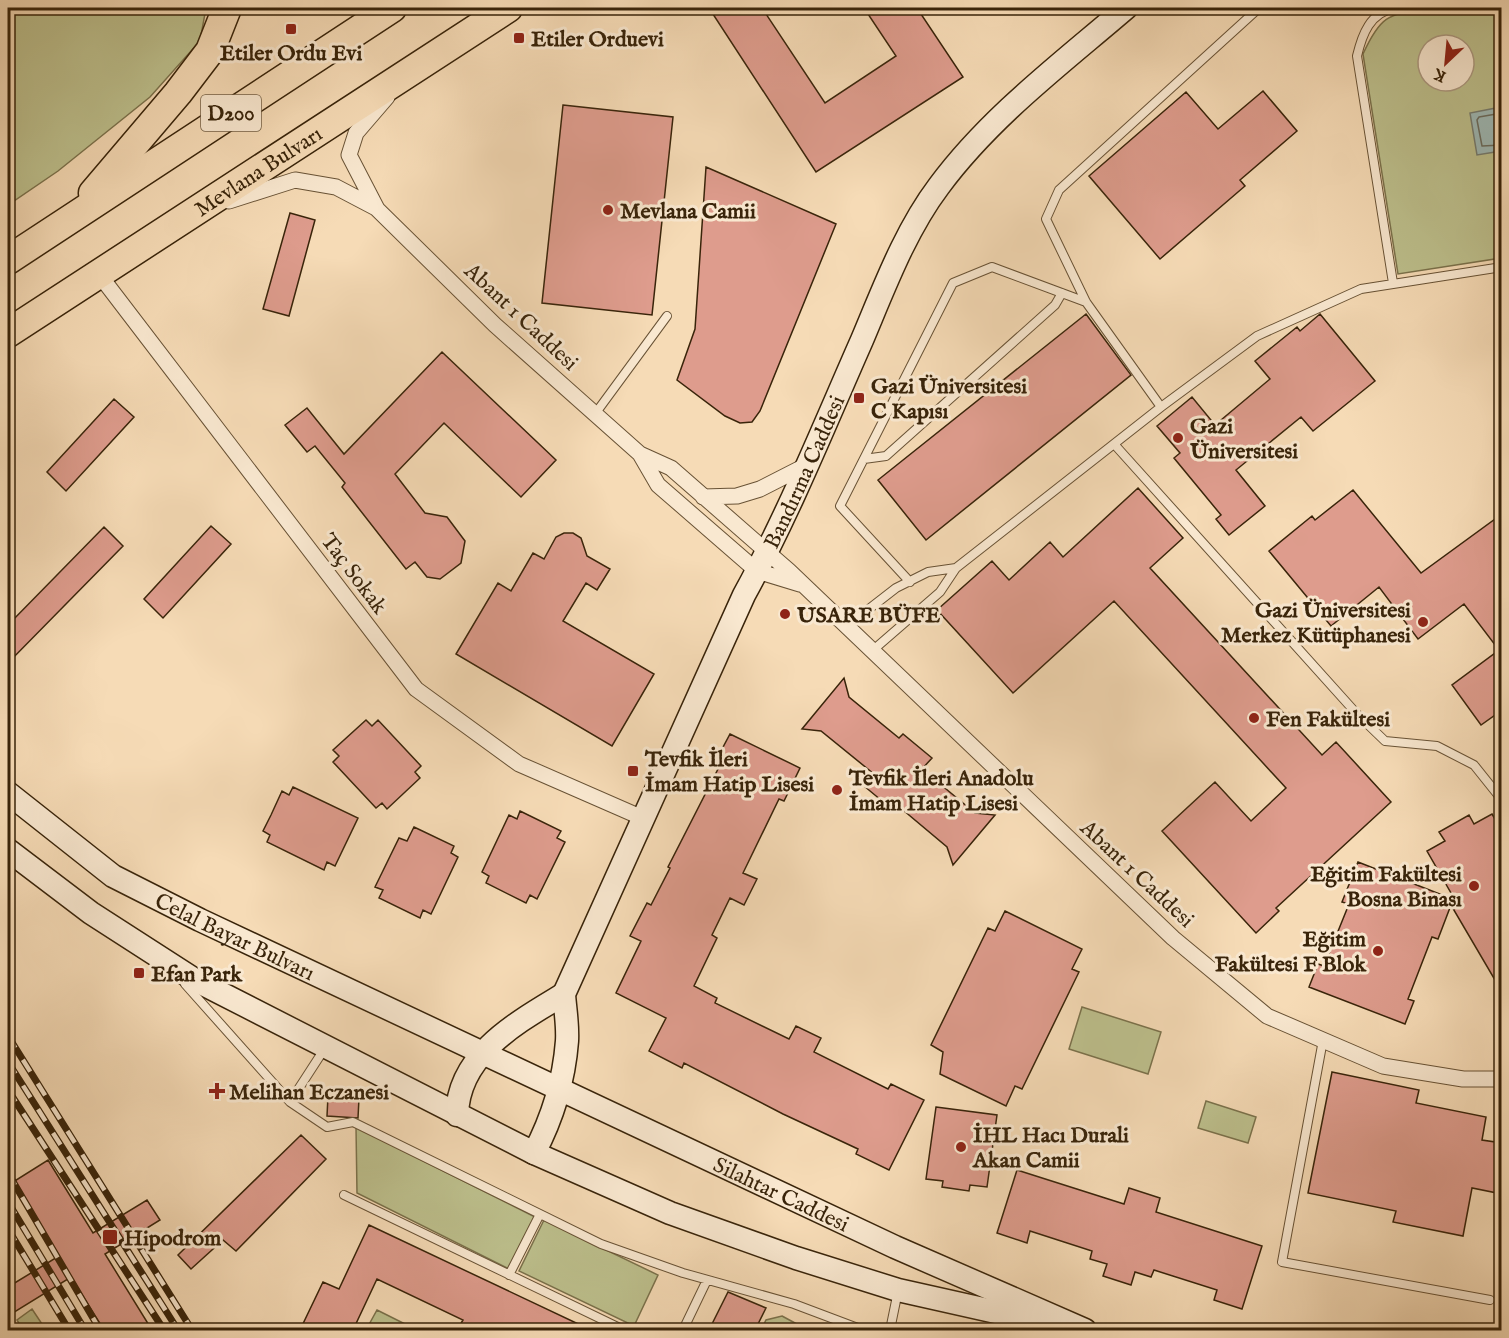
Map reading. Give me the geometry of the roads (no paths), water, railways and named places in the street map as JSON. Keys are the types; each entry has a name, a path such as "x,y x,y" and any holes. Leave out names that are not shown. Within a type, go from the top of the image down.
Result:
{"highway":[{"path":"70,220 178,93 210,51 227,8"},
{"name":"D200","path":"8,260 392,8"},
{"name":"Mevlana Bulvarı","path":"8,333 508,8"}],"main road":[{"name":"Bandırma Caddesi","path":"534,1153 550,1123 567,1040 564,993 807,465 889,276 919,216 938,186 999,119 1126,8"},
{"name":"Celal Bayar Bulvarı","path":"8,793 113,876 307,972 481,1051"},
{"path":"8,849 91,913 195,980 534,1153 670,1213 796,1258 898,1290 1077,1330"},
{"path":"457,1114 458,1097 481,1051 529,1015 564,993"},
{"name":"Silahtar Caddesi","path":"481,1051 895,1247 1085,1330"}],"street":[{"name":"Abant 1 Caddesi","path":"377,209 349,155 356,133 415,68"},
{"name":"Abant 1 Caddesi","path":"189,214 295,180 336,187 377,209 495,325 640,454 671,468 703,497 762,561 805,586"},
{"name":"Taç Sokak","path":"98,273 416,689 519,764 645,819"},
{"name":"Abant 1 Caddesi","path":"640,454 658,485 762,561 805,586 1173,938 1267,1016 1383,1066 1462,1079 1502,1079"},
{"path":"703,497 737,496 760,489 807,465"}],"lane":[{"path":"1161,407 1086,302 1046,219 1059,190 1259,8"},
{"path":"1393,284 1357,56 1362,36 1373,19 1385,9 1395,8"},
{"path":"910,582 840,506 953,283 992,267 1086,302"},
{"path":"872,651 940,591 956,568 1161,407 1257,336 1361,290 1502,267"},
{"path":"864,459 886,456 1055,305 1062,293"},
{"path":"595,414 667,316"},
{"path":"1114,444 1357,714 1385,741 1437,746 1474,765 1502,800"},
{"path":"847,626 896,588 928,572 956,568"},
{"path":"162,958 290,1102 327,1127 353,1122 601,1244 707,1280 794,1304 863,1330"},
{"path":"1323,1040 1282,1262 1490,1299"},
{"path":"290,1102 326,1047"},
{"path":"344,1195 624,1330"},
{"path":"509,1275 540,1214"},
{"path":"683,1330 707,1280"},
{"path":"890,1330 898,1290"}],"water":[{"path":"1501,107 1501,151 1477,155 1470,113"}],"railway":[{"path":"8,1036 192,1330"},
{"path":"8,1062 178,1330"},
{"path":"8,1090 164,1330"},
{"path":"8,1173 100,1330"},
{"path":"8,1202 85,1330"},
{"path":"8,1229 69,1330"}],"place":[{"name":"Etiler Ordu Evi","path":"291,29"},
{"name":"Etiler Orduevi","path":"519,38"},
{"name":"Mevlana Camii","path":"608,210"},
{"name":"Gazi Üniversitesi C Kapısı","path":"859,398"},
{"name":"Gazi Üniversitesi","path":"1178,438"},
{"name":"USARE BÜFE","path":"785,614"},
{"name":"Gazi Üniversitesi Merkez Kütüphanesi","path":"1423,622"},
{"name":"Fen Fakültesi","path":"1254,718"},
{"name":"Tevfik İleri İmam Hatip Lisesi","path":"633,771"},
{"name":"Tevfik İleri Anadolu İmam Hatip Lisesi","path":"837,790"},
{"name":"Eğitim Fakültesi Bosna Binası","path":"1474,886"},
{"name":"Eğitim Fakültesi F Blok","path":"1378,951"},
{"name":"Efan Park","path":"139,973"},
{"name":"Melihan Eczanesi","path":"217,1091"},
{"name":"İHL Hacı Durali Akan Camii","path":"961,1147"},
{"name":"Hipodrom","path":"110,1237"}]}
